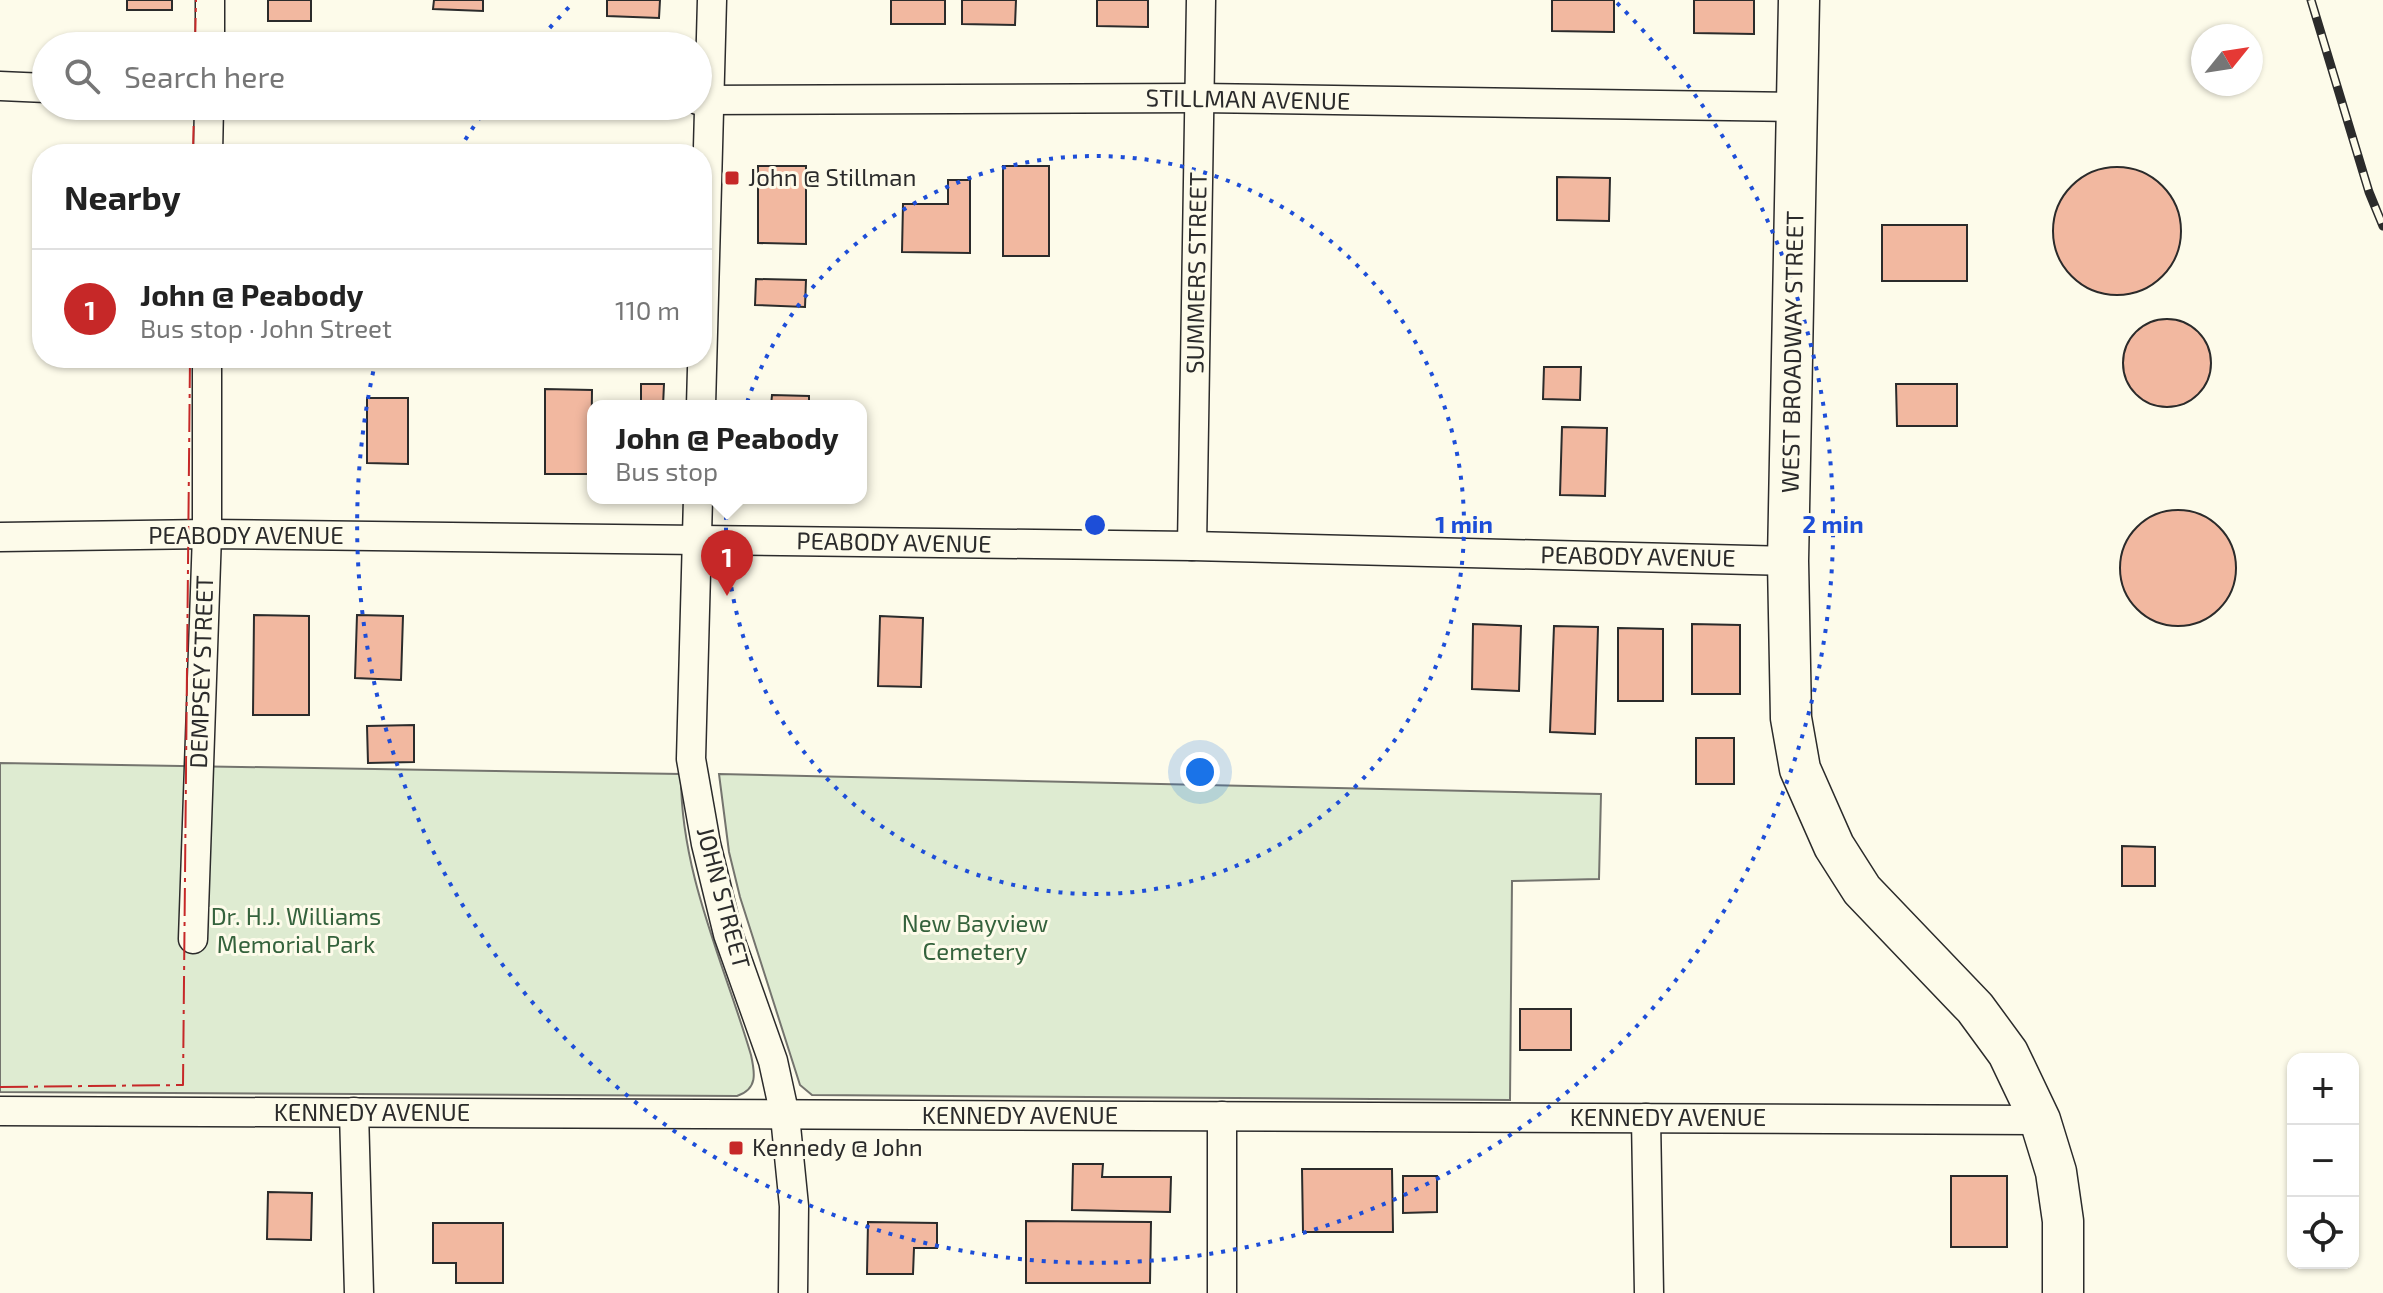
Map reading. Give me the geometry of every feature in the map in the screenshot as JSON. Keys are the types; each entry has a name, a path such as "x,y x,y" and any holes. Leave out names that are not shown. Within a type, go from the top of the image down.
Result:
{"street":[{"path":"210,0 210,32"},
{"path":"710,32 712,0"},
{"name":"SUMMERS STREET","path":"1192,546 1201,0"},
{"name":"WEST BROADWAY STREET","path":"1799,0 1788,561 1791,718 1800,769 1834,846 1862,890 1975,1008 2008,1053 2040,1120 2056,1172 2063,1221 2063,1293"},
{"path":"0,86 32,87"},
{"name":"STILLMAN AVENUE","path":"712,100 1200,98 1798,107"},
{"path":"208,144 209,120"},
{"path":"704,144 705,120"},
{"name":"DEMPSEY STREET","path":"193,939 207,534 207,368"},
{"path":"701,368 701,400"},
{"name":"JOHN STREET","path":"698,504 691,759 706,844 728,934 773,1061 785,1116 794,1206 793,1293"},
{"name":"PEABODY AVENUE","path":"0,537 207,534 1192,546 1788,561"},
{"name":"KENNEDY AVENUE","path":"0,1111 2040,1120"},
{"path":"354,1112 359,1293"},
{"path":"1222,1116 1222,1293"},
{"path":"1646,1118 1649,1293"}],"green space":[{"name":"Dr. H.J. Williams Memorial Park","path":"0,763 681,774 688,846 696,882 751,1055 752,1085 737,1096 0,1092"},
{"name":"New Bayview Cemetery","path":"719,774 1601,794 1599,879 1512,881 1510,1100 812,1095 800,1085 740,897 729,852"}],"building":[{"path":"127,0 172,0 172,10 127,10"},
{"path":"268,0 311,0 311,21 268,21"},
{"path":"434,0 483,0 483,11 433,9"},
{"path":"607,0 660,0 659,18 607,16"},
{"path":"891,0 945,0 945,24 891,24"},
{"path":"962,0 1016,0 1015,25 962,24"},
{"path":"1097,0 1148,0 1148,27 1097,26"},
{"path":"1552,0 1614,0 1614,32 1552,31"},
{"path":"1694,0 1754,0 1754,34 1694,33"},
{"path":"758,166 806,166 806,244 758,243"},
{"path":"1003,166 1049,166 1049,256 1003,256"},
{"path":"2117,167 2142,172 2162,186 2176,206 2181,231 2176,256 2162,276 2142,290 2117,295 2092,290 2072,276 2058,256 2053,231 2058,206 2072,186 2092,172"},
{"path":"1557,177 1610,178 1609,221 1557,220"},
{"path":"948,180 970,180 970,253 902,252 903,204 948,204"},
{"path":"1882,225 1967,225 1967,281 1882,281"},
{"path":"756,279 806,280 805,307 755,305"},
{"path":"2167,319 2184,323 2198,332 2207,346 2211,363 2207,380 2198,394 2184,403 2167,407 2150,403 2136,394 2127,380 2123,363 2127,346 2136,332 2150,323"},
{"path":"1544,367 1581,367 1580,400 1543,399"},
{"path":"641,384 664,384 663,400 641,400"},
{"path":"1896,384 1957,384 1957,426 1897,426"},
{"path":"545,389 592,390 592,400 587,400 587,474 545,474"},
{"path":"772,395 809,396 809,400 772,400"},
{"path":"367,398 408,398 408,464 367,463"},
{"path":"1562,427 1607,428 1605,496 1560,495"},
{"path":"2178,510 2200,515 2219,527 2231,546 2236,568 2231,590 2219,609 2200,621 2178,626 2156,621 2137,609 2125,590 2120,568 2125,546 2137,527 2156,515"},
{"path":"254,615 309,616 309,715 253,715"},
{"path":"357,615 403,616 401,680 355,678"},
{"path":"880,616 923,618 921,687 878,686"},
{"path":"1473,624 1521,626 1519,691 1472,689"},
{"path":"1692,624 1740,625 1740,694 1692,694"},
{"path":"1554,626 1598,627 1595,734 1550,732"},
{"path":"1618,628 1663,629 1663,701 1618,701"},
{"path":"414,725 414,762 368,763 367,726"},
{"path":"1696,738 1734,738 1734,784 1696,784"},
{"path":"2122,846 2155,847 2155,886 2122,886"},
{"path":"1520,1009 1571,1009 1571,1050 1520,1050"},
{"path":"1073,1164 1103,1164 1102,1177 1171,1177 1170,1212 1072,1210"},
{"path":"1302,1169 1392,1169 1393,1232 1303,1232"},
{"path":"1403,1176 1437,1176 1437,1212 1403,1213"},
{"path":"1951,1176 2007,1176 2007,1247 1951,1247"},
{"path":"268,1192 312,1193 311,1240 267,1239"},
{"path":"1026,1221 1151,1222 1150,1283 1026,1283"},
{"path":"868,1222 937,1223 937,1248 914,1248 913,1274 867,1274"},
{"path":"433,1223 503,1223 503,1283 456,1283 456,1263 433,1263"}],"railway":[{"path":"2311,0 2369,192 2383,226"}],"power":[{"path":"195,32 196,0"},
{"path":"193,144 194,120"},
{"path":"0,1087 183,1085 190,368"}],"place":[{"name":"John @ Stillman","path":"732,178"},
{"name":"John @ Peabody","path":"727,596"},
{"name":"Kennedy @ John","path":"736,1148"}]}
